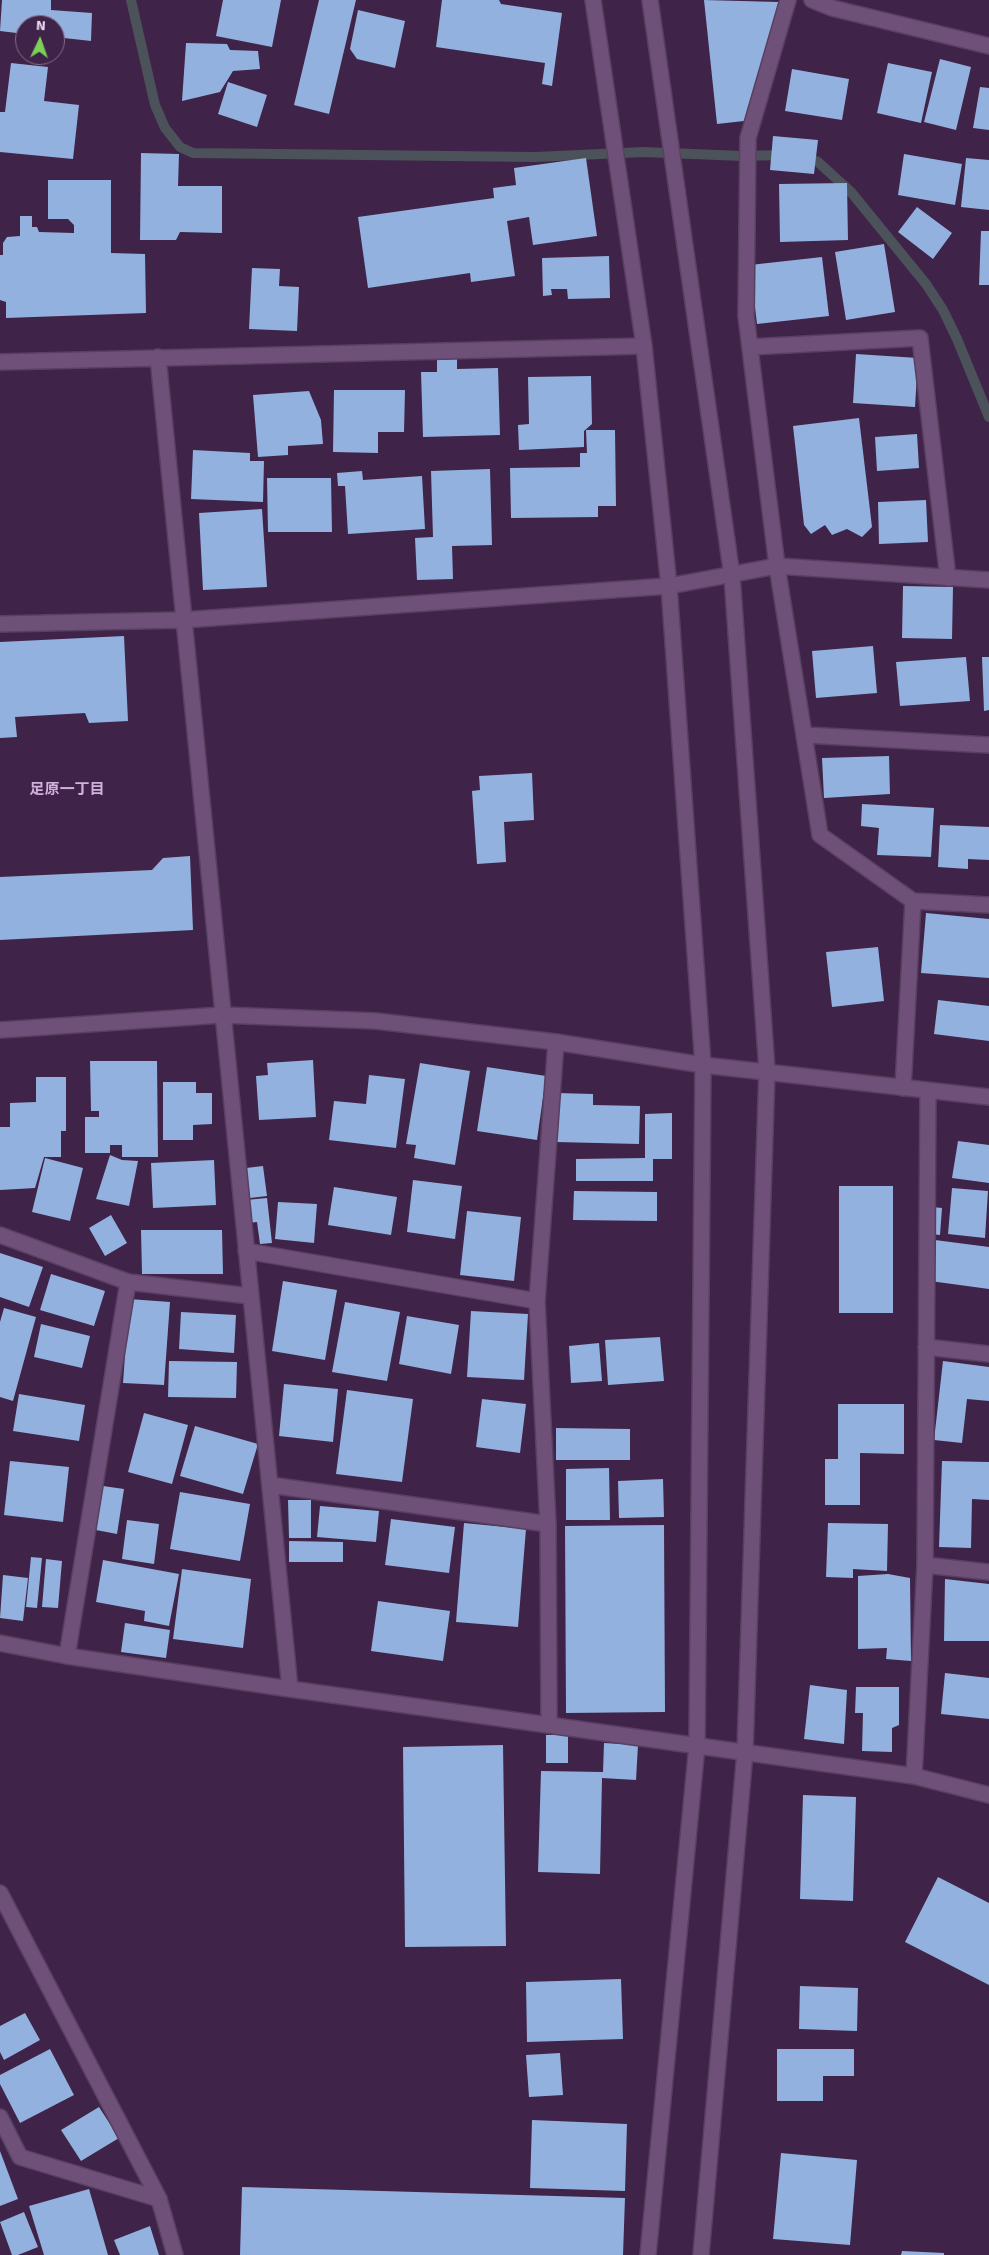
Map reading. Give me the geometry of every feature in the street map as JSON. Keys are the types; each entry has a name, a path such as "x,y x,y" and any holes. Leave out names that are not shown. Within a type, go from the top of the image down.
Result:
{"street":[{"path":"593,0 644,346 668,586 703,1065 697,1745 648,2255"},
{"path":"650,0 732,576 767,1070 745,1752 701,2255"},
{"path":"788,0 748,138 746,316 777,566 820,835 913,901 989,905"},
{"path":"812,0 832,8 989,46"},
{"path":"750,347 920,338 948,578"},
{"path":"0,362 644,346"},
{"path":"158,357 290,1689"},
{"path":"0,624 184,620 668,586 732,576 777,566 989,580"},
{"path":"805,735 989,744"},
{"path":"903,1088 913,901"},
{"path":"0,1030 222,1015 376,1021 556,1042 703,1065 767,1070 989,1097"},
{"path":"549,1725 548,1524 537,1301 556,1042"},
{"path":"914,1776 925,1565 928,1090"},
{"path":"0,1235 128,1282 250,1296"},
{"path":"246,1251 537,1301"},
{"path":"67,1656 128,1282"},
{"path":"926,1347 989,1354"},
{"path":"270,1485 548,1524"},
{"path":"925,1565 989,1572"},
{"path":"0,1643 67,1656 290,1689 914,1776 989,1795"},
{"path":"0,1893 159,2199 175,2255"},
{"path":"0,2116 20,2157 159,2199"}],"building":[{"path":"2,0 51,0 51,10 92,13 91,41 65,38 65,15 15,15 15,33 0,31"},
{"path":"223,0 281,0 272,47 216,36"},
{"path":"319,0 356,0 329,114 294,105"},
{"path":"442,0 499,0 501,4 562,13 552,86 542,84 545,63 436,47"},
{"path":"704,0 779,2 744,121 717,124"},
{"path":"358,10 405,21 395,68 357,59 350,49"},
{"path":"186,43 227,44 230,50 258,51 260,69 233,71 220,92 182,101"},
{"path":"940,59 971,67 956,130 924,122"},
{"path":"11,63 15,65 48,67 44,101 79,105 73,159 0,152 0,112 5,112"},
{"path":"888,63 932,72 921,123 877,113"},
{"path":"792,69 849,79 842,120 785,111"},
{"path":"228,82 267,95 257,127 218,114"},
{"path":"980,87 989,88 989,130 973,128"},
{"path":"773,136 818,140 814,174 770,170"},
{"path":"141,153 179,154 178,186 222,186 222,233 180,232 176,240 140,240"},
{"path":"904,154 962,164 955,205 898,195"},
{"path":"586,158 597,236 533,245 529,217 507,221 515,276 471,282 470,273 368,288 358,217 494,198 493,188 516,185 514,168"},
{"path":"966,158 989,160 989,210 961,207"},
{"path":"48,180 111,180 111,253 145,254 146,313 6,318 6,302 0,300 0,255 3,255 3,243 7,237 20,236 20,216 32,216 32,227 37,227 39,232 74,233 74,225 68,219 48,219"},
{"path":"847,183 848,240 780,242 779,184"},
{"path":"917,207 952,233 933,259 898,232"},
{"path":"981,231 989,231 989,285 979,285"},
{"path":"884,244 895,312 846,320 835,252"},
{"path":"609,256 610,298 568,299 567,289 551,289 552,295 543,296 542,258"},
{"path":"822,257 829,316 757,324 750,265"},
{"path":"252,268 280,269 279,286 299,287 297,331 249,329"},
{"path":"856,354 918,358 915,407 853,403"},
{"path":"457,359 457,369 498,368 500,435 423,437 421,372 437,372 437,360"},
{"path":"591,376 592,424 584,431 584,447 519,450 518,425 529,424 528,377"},
{"path":"334,390 405,390 404,432 378,432 378,453 333,452"},
{"path":"309,391 321,420 323,444 288,446 288,455 258,457 253,395"},
{"path":"859,418 872,527 862,537 847,529 832,535 825,525 811,534 804,525 793,426"},
{"path":"586,430 615,430 616,506 598,506 598,517 511,518 510,468 580,467 580,453 587,453"},
{"path":"917,434 919,468 877,471 875,437"},
{"path":"193,450 250,453 250,461 264,461 263,502 191,499"},
{"path":"490,469 492,545 452,546 453,579 417,580 415,538 433,537 431,471"},
{"path":"362,471 363,480 422,476 425,529 348,534 345,486 338,486 337,473"},
{"path":"267,478 331,478 332,532 268,532"},
{"path":"926,500 928,542 879,544 878,502"},
{"path":"262,509 267,587 203,590 199,513"},
{"path":"903,586 953,587 952,639 902,638"},
{"path":"124,636 128,721 89,723 85,713 15,717 17,737 0,738 0,642"},
{"path":"873,646 877,693 816,698 812,651"},
{"path":"966,657 970,701 900,706 896,662"},
{"path":"982,657 989,657 989,710 984,711"},
{"path":"889,756 890,794 824,798 822,758"},
{"path":"532,773 534,820 504,822 506,862 477,864 472,791 480,790 479,776"},
{"path":"862,804 934,808 931,857 877,855 879,828 861,826"},
{"path":"940,825 989,827 989,860 968,859 968,869 938,867"},
{"path":"190,856 193,930 0,940 0,877 152,870 163,858"},
{"path":"926,913 989,919 989,978 921,973"},
{"path":"878,947 884,1001 832,1007 826,952"},
{"path":"938,1000 989,1006 989,1041 934,1034"},
{"path":"313,1060 316,1117 259,1120 256,1076 268,1075 267,1063"},
{"path":"90,1061 157,1061 158,1157 122,1157 122,1145 110,1145 110,1153 85,1153 85,1117 99,1117 99,1111 91,1111"},
{"path":"420,1063 470,1071 455,1165 414,1158 416,1145 406,1144"},
{"path":"487,1067 546,1076 537,1140 477,1131"},
{"path":"369,1075 405,1079 396,1148 329,1140 334,1101 366,1104"},
{"path":"36,1077 66,1077 66,1131 61,1131 61,1157 44,1157 35,1188 0,1190 0,1127 10,1127 10,1103 36,1102"},
{"path":"163,1082 196,1082 196,1093 212,1093 212,1124 193,1125 193,1140 163,1140"},
{"path":"557,1093 593,1094 593,1105 640,1106 639,1144 556,1142"},
{"path":"672,1113 672,1159 653,1159 653,1181 576,1181 576,1159 645,1158 645,1114"},
{"path":"958,1141 989,1145 989,1183 952,1178"},
{"path":"110,1155 122,1160 138,1161 129,1206 96,1199"},
{"path":"45,1158 83,1168 70,1221 32,1212"},
{"path":"214,1160 216,1205 153,1208 151,1163"},
{"path":"263,1166 267,1196 250,1198 246,1168"},
{"path":"413,1180 462,1186 455,1239 407,1232"},
{"path":"839,1186 893,1186 893,1313 839,1313"},
{"path":"334,1187 397,1197 391,1235 328,1225"},
{"path":"952,1188 988,1191 985,1238 948,1234"},
{"path":"574,1191 657,1192 657,1221 573,1220"},
{"path":"267,1198 272,1243 260,1244 257,1222 249,1223 246,1200"},
{"path":"278,1202 317,1204 314,1243 275,1239"},
{"path":"922,1206 942,1208 940,1235 920,1233"},
{"path":"467,1211 521,1217 514,1281 460,1275"},
{"path":"111,1215 127,1243 105,1256 89,1228"},
{"path":"141,1230 222,1230 223,1274 142,1274"},
{"path":"935,1240 989,1247 989,1289 930,1281"},
{"path":"0,1253 43,1267 29,1307 0,1297"},
{"path":"51,1274 105,1291 94,1326 40,1310"},
{"path":"283,1281 337,1290 325,1360 272,1351"},
{"path":"129,1299 170,1302 164,1385 123,1383"},
{"path":"345,1302 400,1312 387,1381 332,1372"},
{"path":"4,1308 36,1317 13,1401 0,1397 0,1322"},
{"path":"471,1311 528,1314 524,1380 467,1377"},
{"path":"181,1312 236,1315 234,1353 179,1349"},
{"path":"407,1316 459,1325 451,1374 399,1364"},
{"path":"41,1324 90,1336 82,1368 34,1357"},
{"path":"660,1337 664,1381 608,1385 605,1340"},
{"path":"599,1343 602,1381 571,1383 569,1346"},
{"path":"169,1361 237,1362 236,1398 168,1397"},
{"path":"943,1361 989,1367 989,1401 967,1399 962,1443 934,1440"},
{"path":"284,1384 338,1389 333,1442 279,1436"},
{"path":"347,1390 413,1399 402,1482 336,1474"},
{"path":"19,1394 85,1405 79,1441 13,1431"},
{"path":"482,1399 526,1404 520,1453 476,1447"},
{"path":"838,1404 904,1404 904,1454 860,1453 860,1505 825,1505 825,1459 838,1459"},
{"path":"144,1413 188,1425 172,1484 128,1472"},
{"path":"195,1426 258,1444 243,1494 180,1476"},
{"path":"556,1428 630,1429 630,1460 556,1460"},
{"path":"10,1461 69,1467 63,1522 4,1515"},
{"path":"942,1461 989,1462 989,1500 972,1499 971,1548 939,1547"},
{"path":"609,1468 610,1520 566,1520 566,1469"},
{"path":"663,1479 664,1517 619,1518 618,1481"},
{"path":"103,1486 124,1489 117,1534 96,1530"},
{"path":"180,1492 250,1504 240,1561 170,1549"},
{"path":"288,1500 311,1500 311,1538 289,1538"},
{"path":"320,1506 379,1511 376,1542 317,1537"},
{"path":"391,1519 455,1527 449,1573 385,1565"},
{"path":"127,1520 159,1524 154,1564 122,1559"},
{"path":"464,1523 526,1529 518,1627 456,1622"},
{"path":"828,1523 888,1524 887,1571 853,1569 853,1578 826,1577"},
{"path":"664,1525 665,1712 566,1713 565,1526"},
{"path":"289,1541 343,1542 343,1562 289,1562"},
{"path":"31,1557 42,1558 37,1608 26,1607"},
{"path":"46,1559 62,1561 58,1608 42,1607"},
{"path":"103,1560 179,1574 169,1626 144,1621 145,1611 96,1602"},
{"path":"182,1569 251,1579 243,1648 173,1639"},
{"path":"888,1574 910,1578 911,1661 886,1659 887,1648 858,1649 858,1576"},
{"path":"3,1575 28,1578 23,1621 0,1618"},
{"path":"945,1579 989,1584 989,1641 944,1641"},
{"path":"378,1601 450,1611 443,1661 371,1651"},
{"path":"125,1623 170,1630 166,1658 121,1652"},
{"path":"945,1673 989,1678 989,1719 941,1714"},
{"path":"810,1685 847,1690 844,1744 804,1739"},
{"path":"856,1687 899,1687 899,1725 892,1728 892,1752 862,1751 863,1713 855,1713"},
{"path":"546,1735 568,1735 568,1763 546,1763"},
{"path":"604,1743 638,1745 636,1780 602,1778 600,1874 538,1872 541,1771 603,1772"},
{"path":"503,1745 506,1946 405,1947 403,1747"},
{"path":"803,1795 856,1797 853,1901 800,1899"},
{"path":"938,1877 989,1903 989,1985 905,1942"},
{"path":"621,1979 623,2039 527,2042 526,1982"},
{"path":"800,1986 858,1988 857,2031 799,2029"},
{"path":"25,2013 40,2040 4,2060 0,2052 0,2026"},
{"path":"50,2049 74,2095 20,2123 0,2084 0,2075"},
{"path":"777,2049 854,2049 854,2076 823,2076 823,2101 777,2101"},
{"path":"560,2053 563,2095 529,2097 526,2055"},
{"path":"99,2107 119,2138 81,2161 61,2130"},
{"path":"532,2120 627,2124 625,2191 530,2188"},
{"path":"0,2151 18,2199 0,2206"},
{"path":"781,2153 857,2160 850,2245 773,2239"},
{"path":"242,2187 625,2198 623,2255 240,2255"},
{"path":"89,2189 108,2255 44,2255 29,2206"},
{"path":"24,2212 38,2247 18,2255 12,2255 0,2222"},
{"path":"150,2226 159,2255 120,2255 114,2240"},
{"path":"902,2251 944,2253 944,2255 901,2255"}],"waterway":[{"path":"131,0 155,105 165,128 180,147 193,153 535,157 644,152 742,156 784,155"},
{"path":"803,156 818,162 851,192 926,284 943,310 957,339 989,417"}],"district":[{"name":"足原一丁目","path":"67,790"}]}
